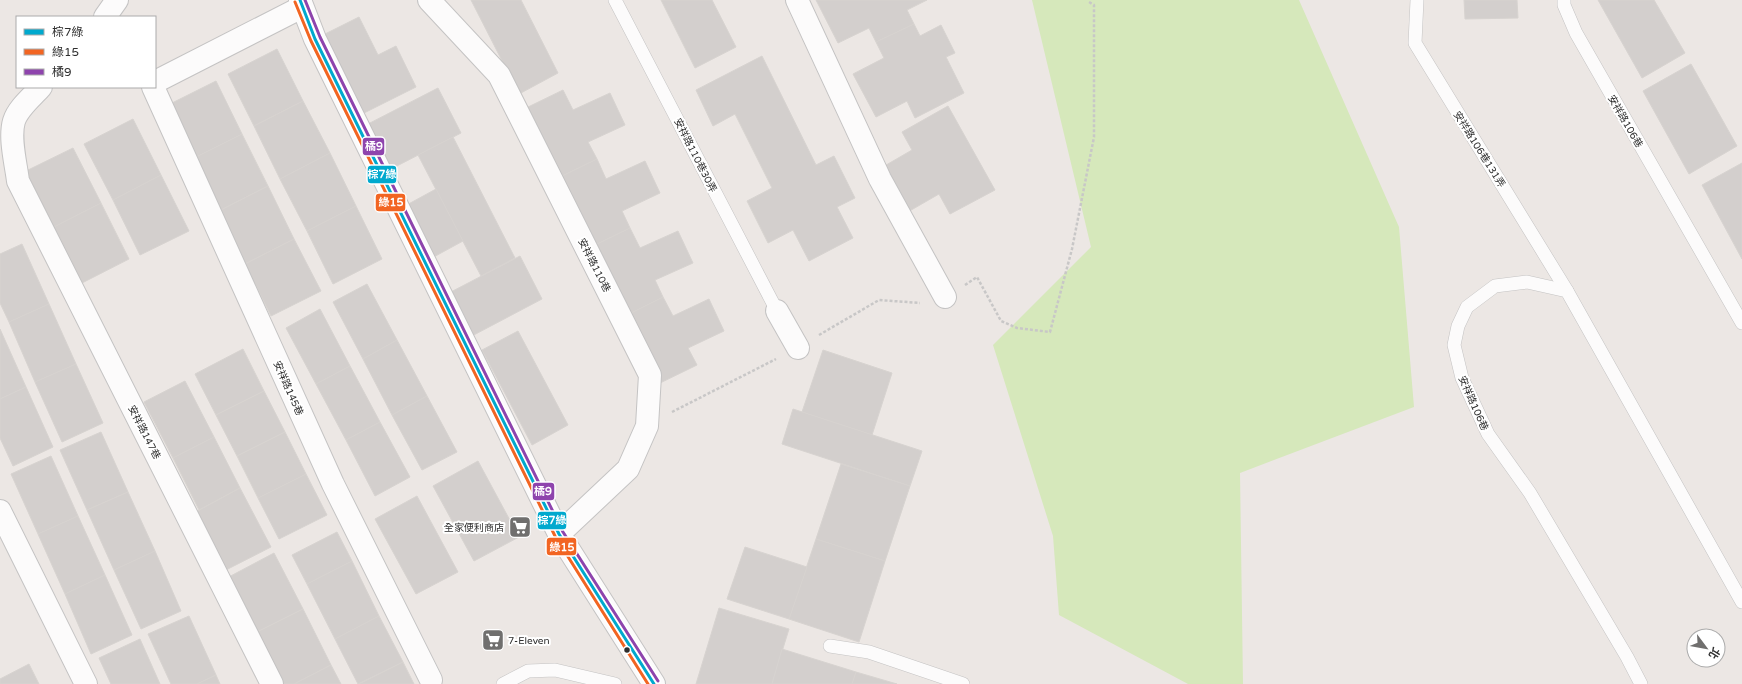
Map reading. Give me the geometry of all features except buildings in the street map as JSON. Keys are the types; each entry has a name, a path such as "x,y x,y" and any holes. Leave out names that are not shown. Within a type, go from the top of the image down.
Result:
{"street":[{"path":"106,16 117,0"},
{"name":"安祥路110巷","path":"429,0 499,75 650,375 647,426 628,469 560,534"},
{"path":"797,0 880,179 945,296"},
{"path":"156,81 301,4 318,46 560,534 654,684"},
{"name":"安祥路147巷","path":"40,88 24,105 14,120 12,132 18,181 272,684"},
{"name":"安祥路145巷","path":"153,88 333,484 432,682"},
{"path":"777,311 798,348"},
{"path":"0,511 86,684"}],"lane":[{"name":"安祥路110巷30弄","path":"615,0 777,311"},
{"name":"安祥路106巷131弄","path":"1417,0 1414,43 1567,291"},
{"name":"安祥路106巷","path":"1564,0 1564,5 1576,34 1742,323"},
{"name":"安祥路106巷","path":"1567,291 1527,282 1495,286 1467,307 1458,326 1454,345 1462,378 1488,434 1530,493 1627,657 1641,684"},
{"path":"1567,291 1742,602"},
{"path":"830,646 869,652 963,684"},
{"path":"503,684 528,671 555,670 615,684"}],"green space":[{"path":"1032,0 1299,0 1399,227 1414,407 1240,473 1243,684 1188,684 1059,615 1053,536 993,345 1091,247"}],"transit line":[{"name":"棕7綠","path":"300,0 315,39 559,534 654,684"},
{"name":"橘9","path":"305,0 320,37 563,532 658,681"},
{"name":"綠15","path":"295,2 311,41 555,536 648,684"}],"place":[{"name":"全家便利商店","path":"520,527"},
{"name":"7-Eleven","path":"493,640"}]}
